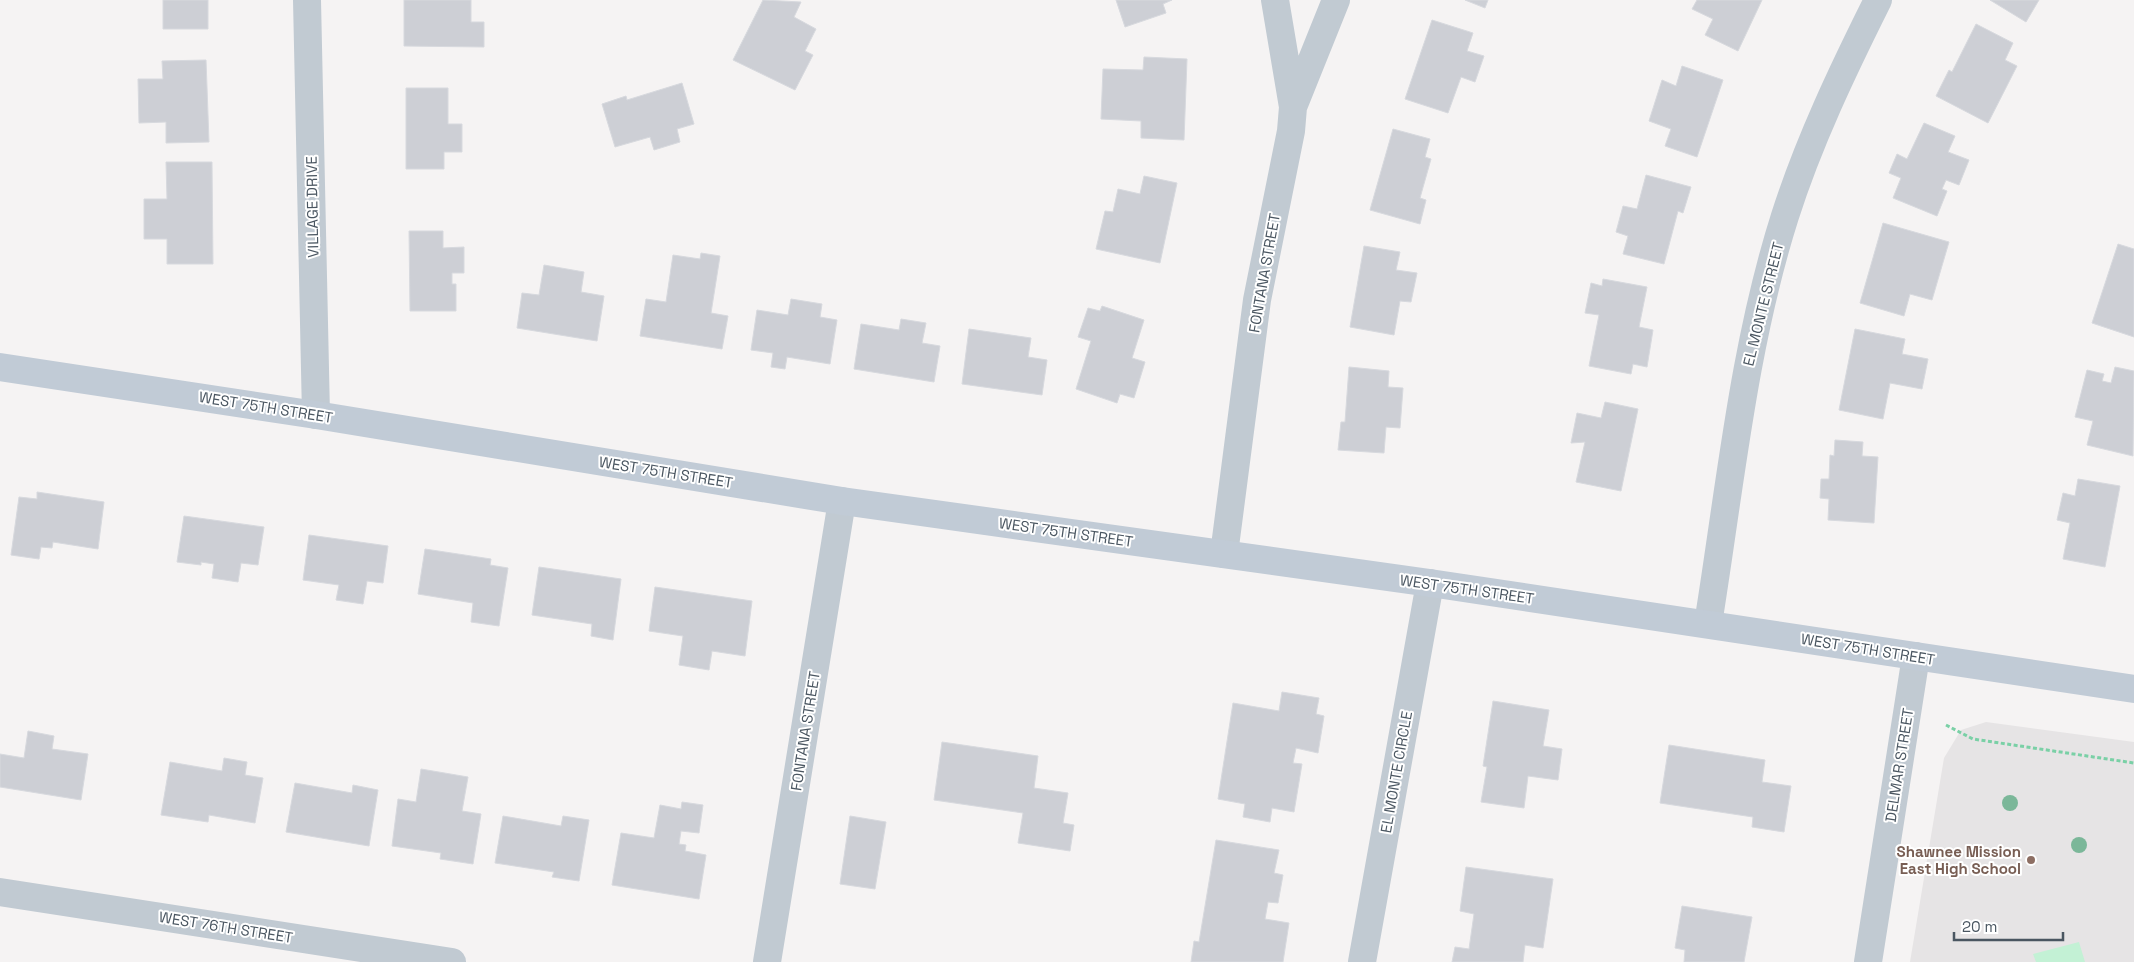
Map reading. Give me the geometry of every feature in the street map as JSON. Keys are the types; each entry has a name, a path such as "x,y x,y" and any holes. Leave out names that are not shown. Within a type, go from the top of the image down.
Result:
{"main road":[{"name":"WEST 75TH STREET","path":"0,367 316,415 842,501 1430,583 2134,689"}],"street":[{"name":"VILLAGE DRIVE","path":"307,0 316,415"},
{"path":"1275,0 1293,106"},
{"name":"FONTANA STREET","path":"1224,554 1256,300 1291,131 1293,106 1336,0"},
{"name":"EL MONTE STREET","path":"1708,624 1749,355 1785,216 1832,92 1878,0"},
{"name":"FONTANA STREET","path":"767,962 842,501"},
{"name":"EL MONTE CIRCLE","path":"1362,962 1430,583"},
{"name":"DELMAR STREET","path":"1868,962 1916,656"},
{"name":"WEST 76TH STREET","path":"0,892 452,962"}],"path":[{"path":"1946,725 1972,739 2134,762"}],"shaded area":[{"name":"Shawnee Mission East High School","path":"1986,722 2134,742 2134,962 1910,962 1944,758 1961,730"}],"green space":[{"path":"2079,942 2085,962 2036,962 2033,954"}],"building":[{"path":"163,0 208,0 208,29 163,29"},
{"path":"404,0 471,0 471,22 484,22 484,47 404,46"},
{"path":"763,0 801,2 794,17 816,29 805,51 813,55 795,90 733,60"},
{"path":"1116,0 1172,0 1163,4 1166,13 1125,27"},
{"path":"1465,0 1488,0 1485,8"},
{"path":"1697,0 1762,0 1738,51 1705,35 1713,19 1692,9"},
{"path":"1990,0 2039,0 2026,22"},
{"path":"1432,20 1473,33 1467,51 1484,56 1475,82 1461,77 1448,113 1405,99"},
{"path":"1976,24 2013,43 2005,60 2017,66 1988,123 1936,96 1949,70 1952,72"},
{"path":"1144,57 1187,59 1184,140 1141,138 1141,121 1101,119 1103,69 1143,70"},
{"path":"206,60 209,142 166,143 166,122 139,123 138,79 163,79 162,61"},
{"path":"1682,66 1723,80 1697,157 1665,146 1671,129 1649,121 1662,80 1676,86"},
{"path":"682,83 694,124 677,129 680,142 654,150 650,137 615,147 602,104 626,96 627,100"},
{"path":"406,88 448,88 448,124 462,124 462,152 444,152 444,169 406,169"},
{"path":"1924,123 1955,136 1948,152 1969,160 1959,185 1946,180 1942,189 1947,191 1937,216 1893,198 1901,178 1889,173 1897,154 1907,159"},
{"path":"1393,129 1430,139 1425,157 1431,159 1420,198 1426,200 1420,224 1370,210"},
{"path":"166,162 212,162 213,264 167,264 167,239 144,239 144,199 167,199"},
{"path":"1646,175 1691,187 1683,213 1678,211 1664,264 1623,254 1628,236 1616,232 1623,206 1637,209"},
{"path":"1144,176 1177,183 1160,263 1096,249 1105,211 1113,212 1118,189 1140,194"},
{"path":"1883,223 1949,242 1932,300 1910,294 1904,316 1860,303"},
{"path":"409,231 443,231 443,248 464,247 464,273 452,273 452,284 456,284 456,311 410,311"},
{"path":"2118,244 2134,249 2134,337 2092,323"},
{"path":"1364,246 1400,252 1396,270 1417,273 1411,302 1400,301 1394,335 1350,327"},
{"path":"701,253 720,256 711,313 728,316 722,349 640,336 646,299 666,302 673,255 700,259"},
{"path":"544,265 584,272 581,292 604,296 597,341 517,328 522,293 539,295"},
{"path":"1603,279 1647,287 1639,327 1653,330 1647,367 1633,364 1631,374 1589,366 1599,315 1585,313 1591,283 1602,286"},
{"path":"791,299 822,304 820,317 837,320 830,364 787,357 785,369 771,367 773,353 751,350 757,310 788,315"},
{"path":"1102,306 1144,320 1132,358 1145,362 1134,398 1120,394 1117,403 1076,389 1091,341 1078,337 1088,308 1100,311"},
{"path":"901,319 926,323 922,343 940,346 934,382 854,369 861,324 899,330"},
{"path":"969,329 1031,338 1028,357 1047,360 1042,395 962,384"},
{"path":"1855,329 1905,339 1902,354 1928,359 1922,389 1890,383 1883,419 1839,410"},
{"path":"1349,367 1389,371 1388,387 1403,388 1400,428 1386,427 1384,453 1338,450 1341,422 1345,422"},
{"path":"2115,367 2134,371 2133,456 2087,445 2093,421 2075,417 2087,370 2104,374 2102,381 2111,383"},
{"path":"1605,402 1638,409 1621,491 1576,482 1585,442 1571,443 1577,413 1601,418"},
{"path":"1835,440 1863,442 1862,456 1878,457 1874,523 1828,520 1829,499 1820,498 1821,479 1829,479 1830,455 1834,456"},
{"path":"2078,479 2120,486 2105,567 2063,559 2070,523 2057,520 2063,493 2075,496"},
{"path":"37,492 104,502 98,549 53,542 52,548 41,547 39,559 11,555 19,497 37,499"},
{"path":"184,516 264,527 258,565 241,563 238,582 212,578 214,564 201,562 201,565 177,562"},
{"path":"309,535 388,546 383,583 367,581 363,604 336,600 339,585 303,580"},
{"path":"425,549 491,559 490,565 508,568 499,626 471,622 473,603 418,594"},
{"path":"539,567 621,579 613,640 591,636 592,624 532,615"},
{"path":"655,587 752,601 745,656 712,651 709,670 679,665 683,636 649,631"},
{"path":"1282,692 1319,698 1316,714 1324,716 1318,753 1296,748 1293,763 1302,764 1294,812 1272,808 1270,822 1243,817 1245,804 1218,799 1233,703 1279,711"},
{"path":"1493,701 1549,710 1543,746 1562,749 1558,780 1528,776 1524,808 1481,802 1487,767 1483,766"},
{"path":"28,731 54,736 52,749 88,754 81,800 0,787 0,754 24,758"},
{"path":"942,742 1038,756 1034,788 1068,793 1063,823 1074,825 1070,851 1018,843 1023,813 934,800"},
{"path":"1669,745 1765,760 1762,782 1791,786 1784,832 1752,827 1753,817 1660,803"},
{"path":"224,758 247,762 245,775 263,778 255,823 209,815 208,822 161,815 170,762 222,771"},
{"path":"421,769 468,777 462,811 481,814 473,864 440,859 441,853 392,846 398,799 416,802"},
{"path":"295,783 352,793 353,785 378,790 369,846 286,832"},
{"path":"682,802 703,805 699,833 681,831 679,844 686,845 685,851 706,855 699,899 612,885 621,833 654,838 660,805 681,809"},
{"path":"503,816 561,826 563,816 589,820 579,881 552,877 554,872 495,863"},
{"path":"850,816 886,822 875,889 840,884"},
{"path":"1216,840 1279,850 1274,873 1283,875 1278,903 1268,902 1265,919 1289,923 1283,962 1191,962 1194,941 1199,942"},
{"path":"1466,867 1553,879 1543,948 1525,945 1523,962 1452,962 1455,947 1469,949 1474,914 1460,911"},
{"path":"1682,906 1752,917 1744,962 1684,962 1685,950 1675,948"}],"place":[{"name":"Shawnee Mission East High School","path":"2031,860"}]}
